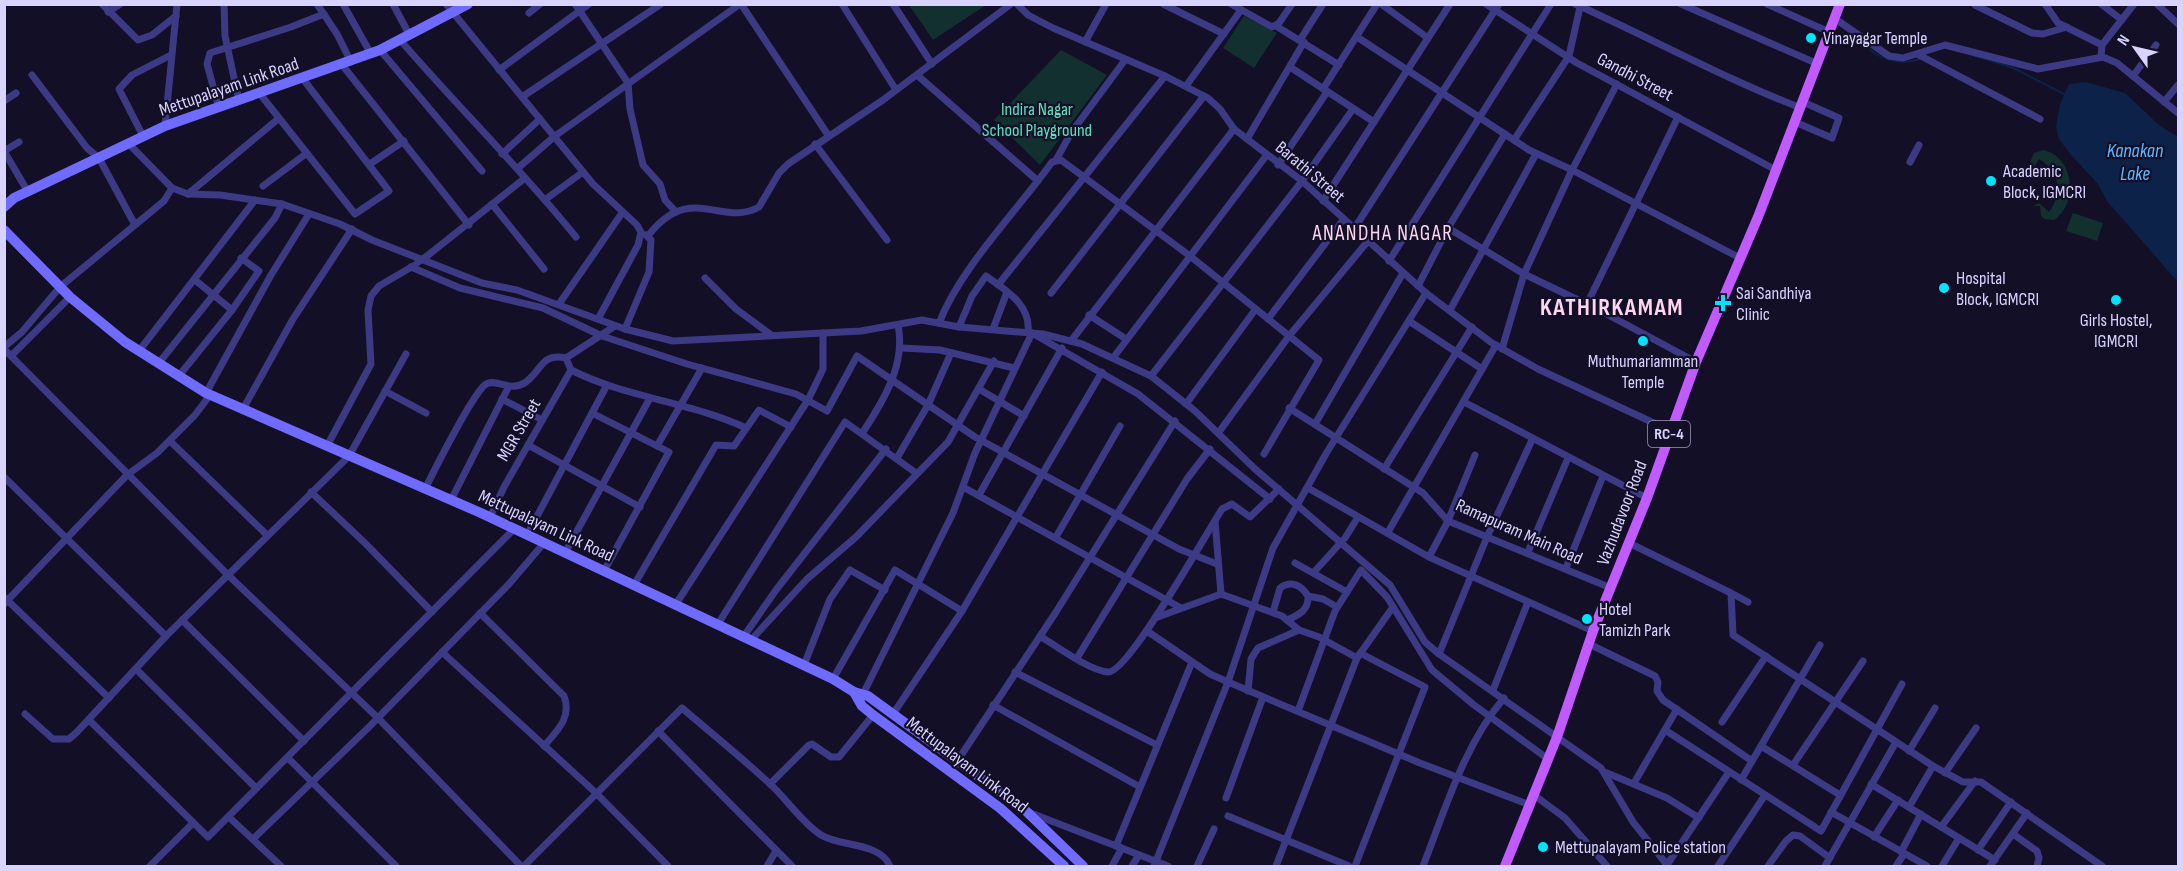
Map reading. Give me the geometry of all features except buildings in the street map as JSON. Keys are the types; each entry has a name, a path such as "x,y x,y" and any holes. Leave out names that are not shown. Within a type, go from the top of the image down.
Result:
{"main road":[{"name":"Vazhudavoor Road","path":"1505,867 1557,736 1593,631 1647,498 1696,362 1740,258 1774,169 1796,122 1839,5"}],"street":[{"path":"102,4 138,40 152,35 176,16"},
{"path":"108,12 120,4"},
{"path":"165,126 177,4"},
{"path":"317,4 347,64 469,225"},
{"path":"343,4 376,52 482,171"},
{"path":"393,4 405,38 502,154 546,199 576,237"},
{"name":"Mettupalayam Link Road","path":"4,207 28,192 165,126 347,64 405,38 449,9 468,4"},
{"path":"529,14 540,4"},
{"path":"499,70 578,8 589,4"},
{"path":"522,97 661,4"},
{"path":"518,168 555,136 741,4 828,135"},
{"path":"842,4 896,90"},
{"path":"893,4 932,64"},
{"path":"598,319 644,234 666,216 698,208 744,213 753,211 766,198 779,173 815,144 917,75 1011,4"},
{"name":"Barathi Street","path":"1017,4 1034,18 1165,76 1204,96 1220,109 1234,129 1266,156 1302,181 1426,293 1499,347 1671,431"},
{"path":"1085,42 1106,4"},
{"path":"1163,4 1224,34"},
{"path":"1231,4 1268,26 1276,26 1339,65"},
{"path":"1276,26 1292,4"},
{"path":"1247,139 1290,67 1323,4"},
{"path":"1278,165 1379,4 1428,38"},
{"path":"1323,201 1450,4"},
{"name":"Gandhi Street","path":"1486,4 1497,8 1532,34 1617,84 1774,169"},
{"path":"1389,261 1551,4"},
{"path":"1681,4 1818,64"},
{"path":"1767,4 1829,32"},
{"path":"2045,4 2058,23 2102,45"},
{"path":"2101,4 2122,20"},
{"path":"2101,57 2102,45 2134,4"},
{"path":"2157,4 2178,24"},
{"path":"225,5 227,47 239,101"},
{"path":"1974,5 2032,33 2043,34 2067,27"},
{"path":"1514,140 1569,56 1577,6 1627,26 1742,86 1839,118 1832,138 1796,122"},
{"path":"578,8 628,83 630,110 643,165 660,184 665,200 676,212"},
{"path":"1354,229 1497,8"},
{"path":"449,9 583,172 644,234 651,249 649,272 625,329"},
{"path":"1186,86 1241,10"},
{"path":"219,108 207,59 210,53 324,14"},
{"path":"1834,18 1889,56 1903,58 1919,55 1945,45 2038,69 2101,57 2117,63 2178,113"},
{"path":"1357,37 1536,154 1572,170 1740,258"},
{"path":"2133,76 2156,45"},
{"path":"143,136 119,89 132,75 171,55"},
{"path":"1919,55 2040,119"},
{"path":"939,323 962,280 1056,160 1071,133 1125,60"},
{"path":"1290,67 1374,122"},
{"path":"32,75 87,148 99,158 135,225"},
{"path":"917,75 1038,181"},
{"path":"998,285 1165,76"},
{"path":"260,94 355,214 389,191 303,79"},
{"path":"1388,532 1482,369 1499,347 1524,274 1572,170 1617,84"},
{"path":"2164,102 2178,85"},
{"path":"4,101 16,93"},
{"path":"1051,293 1204,96"},
{"path":"1151,376 1302,181 1353,109"},
{"path":"1587,304 1678,117"},
{"path":"188,194 278,119"},
{"path":"502,154 540,119"},
{"path":"1071,341 1234,129"},
{"path":"1418,286 1448,228 1505,134"},
{"path":"370,164 404,141"},
{"path":"19,142 4,151 28,192"},
{"path":"128,143 172,188 188,194 282,204 352,229 372,240 482,283 517,290 615,326 673,341 770,334 861,331 922,320 959,327 1030,333 1071,341 1151,376 1186,404 1219,432 1255,469 1390,585 1425,642 1439,654 1588,756 1604,772 1623,804 1668,866 1729,772"},
{"path":"815,144 887,240"},
{"path":"1910,162 1918,145"},
{"path":"263,186 307,153"},
{"path":"1450,310 1536,154"},
{"path":"1113,358 1266,156"},
{"path":"1056,160 1066,164 1190,256 1319,360 1264,454"},
{"path":"546,199 583,172"},
{"path":"327,446 371,364 368,310 371,296 379,286 411,267 469,225 525,178"},
{"path":"172,188 164,201 60,288 36,318 4,348 127,475 378,718 523,867 682,708 770,784 822,836 872,851 882,856 890,867"},
{"path":"139,351 255,200"},
{"path":"158,364 275,218 282,204"},
{"path":"492,204 544,269"},
{"path":"559,304 622,213"},
{"path":"109,698 6,601 127,475 170,441 208,394 271,275 309,214"},
{"path":"1268,319 1343,220"},
{"path":"1448,228 1524,274 1587,304 1696,362"},
{"path":"243,410 292,319 352,229"},
{"name":"Mettupalayam Link Road","path":"4,230 70,297 139,351 208,394 490,517 748,638 859,693 862,706 1000,808 1064,867"},
{"path":"4,240 16,244"},
{"path":"1219,432 1289,336 1368,241"},
{"path":"178,377 232,310 259,271 241,258"},
{"path":"411,267 459,288 543,308 602,336 702,368 796,394 827,411 857,357 982,441 1192,556 1217,564"},
{"path":"1315,424 1403,273"},
{"path":"959,327 972,296 986,276 1023,306 1028,316 1030,333 972,460 953,513 918,584 859,693 893,714 1026,811 1083,867"},
{"path":"705,278 736,309 770,334"},
{"path":"195,280 232,310"},
{"path":"993,329 1007,292"},
{"path":"1155,864 1228,682 1256,606 1273,548 1336,438 1426,293"},
{"path":"12,355 70,297"},
{"path":"1186,404 1255,310"},
{"path":"1089,315 1126,339"},
{"path":"1409,321 1482,369"},
{"path":"863,432 891,379 902,348 898,325"},
{"path":"425,489 457,429 484,386 493,383 508,388 525,382 548,358 554,356 566,358 615,326"},
{"path":"1384,469 1472,327"},
{"path":"676,604 808,400 823,369 823,333"},
{"path":"1030,333 1062,348 1138,394 1270,499"},
{"path":"902,348 951,353 994,361 1014,368"},
{"path":"979,495 1062,348"},
{"path":"897,458 928,405 951,353"},
{"path":"25,714 47,734 61,741 69,740 227,574 349,456 406,354"},
{"path":"566,358 571,370 607,385 710,413 746,428"},
{"path":"748,638 807,579 856,537 948,442 959,427 994,361"},
{"path":"657,446 702,368"},
{"name":"MGR Street","path":"490,517 571,370"},
{"path":"893,714 962,611 1102,372"},
{"path":"527,535 607,385"},
{"path":"451,500 508,388"},
{"path":"979,389 1024,416"},
{"path":"385,391 426,413"},
{"path":"565,553 650,398"},
{"path":"502,399 542,420"},
{"path":"1464,402 1532,440 1647,498"},
{"name":"Ramapuram Main Road","path":"1289,408 1423,493 1448,521 1611,588"},
{"path":"634,585 716,445 734,446 756,412 762,410 791,427"},
{"path":"592,413 631,435 669,452 604,571"},
{"path":"718,624 845,422 863,432 916,473"},
{"path":"957,760 1040,636 1175,422"},
{"path":"1056,537 1120,426"},
{"path":"1439,654 1487,537 1532,440"},
{"path":"170,441 267,535"},
{"path":"528,445 640,507"},
{"path":"748,638 776,590 886,449"},
{"path":"1077,658 1187,479 1210,449"},
{"path":"1429,557 1448,521 1475,455"},
{"path":"1528,552 1568,458"},
{"path":"1566,568 1603,476"},
{"path":"4,477 68,537 166,636"},
{"path":"963,487 1181,608"},
{"path":"1308,488 1429,557 1471,578 1593,631"},
{"path":"1040,636 1096,669 1113,672 1126,661 1147,631 1222,509 1232,504 1250,517 1280,489"},
{"path":"311,492 366,544 432,612"},
{"path":"1314,572 1341,543 1358,517"},
{"path":"1215,520 1221,594"},
{"path":"89,720 208,837 230,818 256,788 353,694 514,529"},
{"path":"252,839 378,718 544,543"},
{"path":"1629,543 1748,602"},
{"path":"1295,563 1347,592"},
{"path":"804,665 830,599 850,570 885,590"},
{"path":"833,679 895,570 962,611"},
{"path":"1298,711 1322,639 1337,607 1361,570 1387,597 1432,670 1488,716 1548,759"},
{"path":"1274,612 1277,592 1284,585 1300,587 1308,596 1323,599 1337,607"},
{"path":"1731,593 1733,635 1933,766 1963,782 1976,781 2011,802 2092,864 2102,867"},
{"path":"1155,618 1221,594 1274,612 1299,630 1359,655 1425,687 1354,867"},
{"path":"1287,620 1302,613 1308,596"},
{"path":"1493,690 1528,602"},
{"path":"1276,867 1359,655 1393,607"},
{"path":"480,613 564,696 567,711 564,720 544,746"},
{"path":"182,620 304,741"},
{"path":"1248,691 1255,652 1262,646 1299,630"},
{"path":"1147,631 1192,662 1248,691 1458,778 1532,800 1565,818 1607,867"},
{"path":"1590,644 1655,676 1658,682 1658,694 1752,761"},
{"path":"1741,780 1820,645"},
{"path":"442,652 596,793 668,867"},
{"path":"1722,722 1766,656"},
{"path":"1112,867 1140,787 1192,662"},
{"path":"1793,765 1863,662"},
{"path":"136,669 256,788"},
{"path":"1015,672 1157,745"},
{"path":"1665,730 1821,831 1902,684"},
{"path":"1226,798 1263,697"},
{"path":"1423,867 1458,778 1488,716 1504,698"},
{"path":"993,705 1140,787"},
{"path":"1909,751 1935,708"},
{"path":"1634,783 1677,709"},
{"path":"770,784 809,745 812,744 831,757 838,757 873,715"},
{"path":"1945,773 1976,728"},
{"path":"658,731 792,867"},
{"path":"1824,867 1896,742"},
{"path":"1761,746 1840,795"},
{"path":"288,758 396,867"},
{"path":"1909,807 1933,766"},
{"path":"1604,772 1667,798 1699,818"},
{"path":"1941,826 1976,781"},
{"path":"1871,784 1995,860"},
{"path":"1718,867 1765,795"},
{"path":"1874,837 1898,800"},
{"path":"1978,850 2011,802"},
{"path":"1026,811 1139,855 1155,864 1168,867"},
{"path":"1831,812 1927,867"},
{"path":"1990,867 2027,813"},
{"path":"1896,867 1921,814"},
{"path":"1228,816 1288,839 1349,867"},
{"path":"230,818 281,867"},
{"path":"150,867 193,823"},
{"path":"1197,867 1214,829"},
{"path":"2013,834 2037,851 2040,858 2037,867"},
{"path":"1768,867 1786,840 1793,835 1800,836 1830,858"},
{"path":"1942,867 1959,838"},
{"path":"767,867 776,850"},
{"path":"1132,867 1139,855"}],"green space":[{"path":"909,5 986,5 933,40"},
{"path":"1244,16 1277,33 1254,68 1223,48"},
{"name":"Indira Nagar School Playground","path":"1061,50 1107,75 1040,165 994,120"},
{"path":"2043,150 2053,154 2061,161 2070,181 2067,203 2054,220 2045,219 2041,216 2040,206 2033,206 2039,203 2049,212 2058,190 2055,176 2046,164 2039,159 2033,169 2030,162 2034,153"},
{"path":"2073,213 2103,223 2097,241 2066,231"}],"water":[{"name":"Kanakan Lake","path":"2086,82 2125,93 2159,125 2178,137 2178,282 2107,201 2098,184 2059,139 2056,127 2060,104 2069,84"}],"waterway":[{"path":"1863,42 1874,53 1889,60 1905,62 1920,59"},
{"path":"1973,55 2013,68 2064,94"}],"place":[{"name":"Vinayagar Temple","path":"1811,38"},
{"name":"Academic Block, IGMCRI","path":"1991,181"},
{"name":"Hospital Block, IGMCRI","path":"1944,288"},
{"name":"Girls Hostel, IGMCRI","path":"2116,300"},
{"name":"Sai Sandhiya Clinic","path":"1723,303"},
{"name":"Muthumariamman Temple","path":"1643,341"},
{"name":"Hotel Tamizh Park","path":"1587,619"},
{"name":"Mettupalayam Police station","path":"1543,847"}],"district":[{"name":"ANANDHA NAGAR","path":"1383,233"},
{"name":"KATHIRKAMAM","path":"1612,307"}]}
